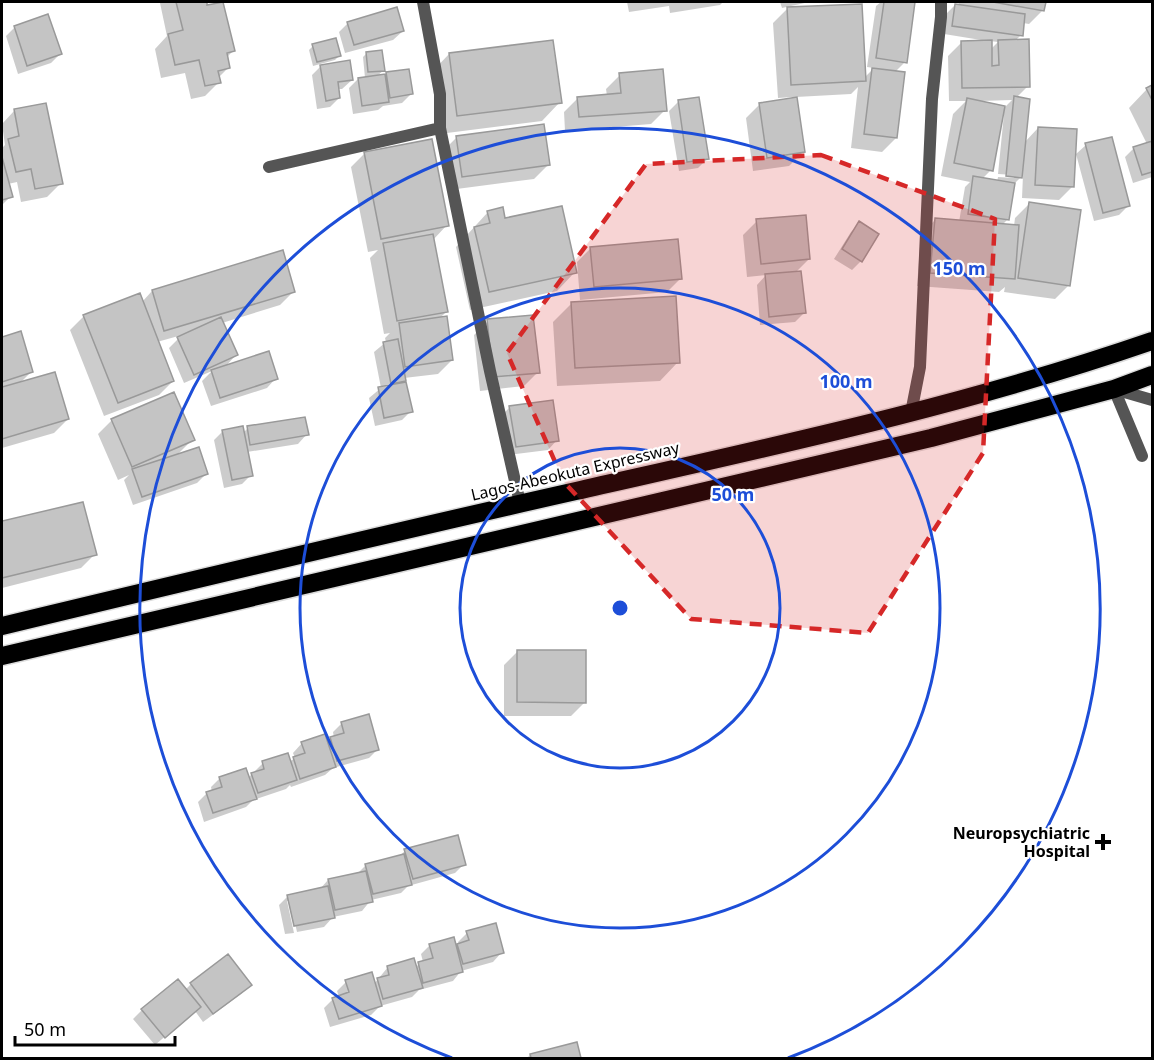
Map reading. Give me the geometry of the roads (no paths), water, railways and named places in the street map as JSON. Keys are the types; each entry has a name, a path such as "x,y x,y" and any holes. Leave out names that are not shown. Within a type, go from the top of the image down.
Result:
{"highway":[{"name":"Lagos-Abeokuta Expressway","path":"2,626 910,413 1084,365 1152,341"},
{"path":"2,656 932,438 1114,389 1152,375"}],"street":[{"path":"423,2 440,94 440,128 489,371 520,503"},
{"path":"910,413 920,367 932,99 941,2"},
{"path":"269,167 440,128"},
{"path":"1114,389 1152,400"},
{"path":"1114,389 1142,456"}],"place":[{"name":"Neuropsychiatric Hospital","path":"1103,842"}]}
